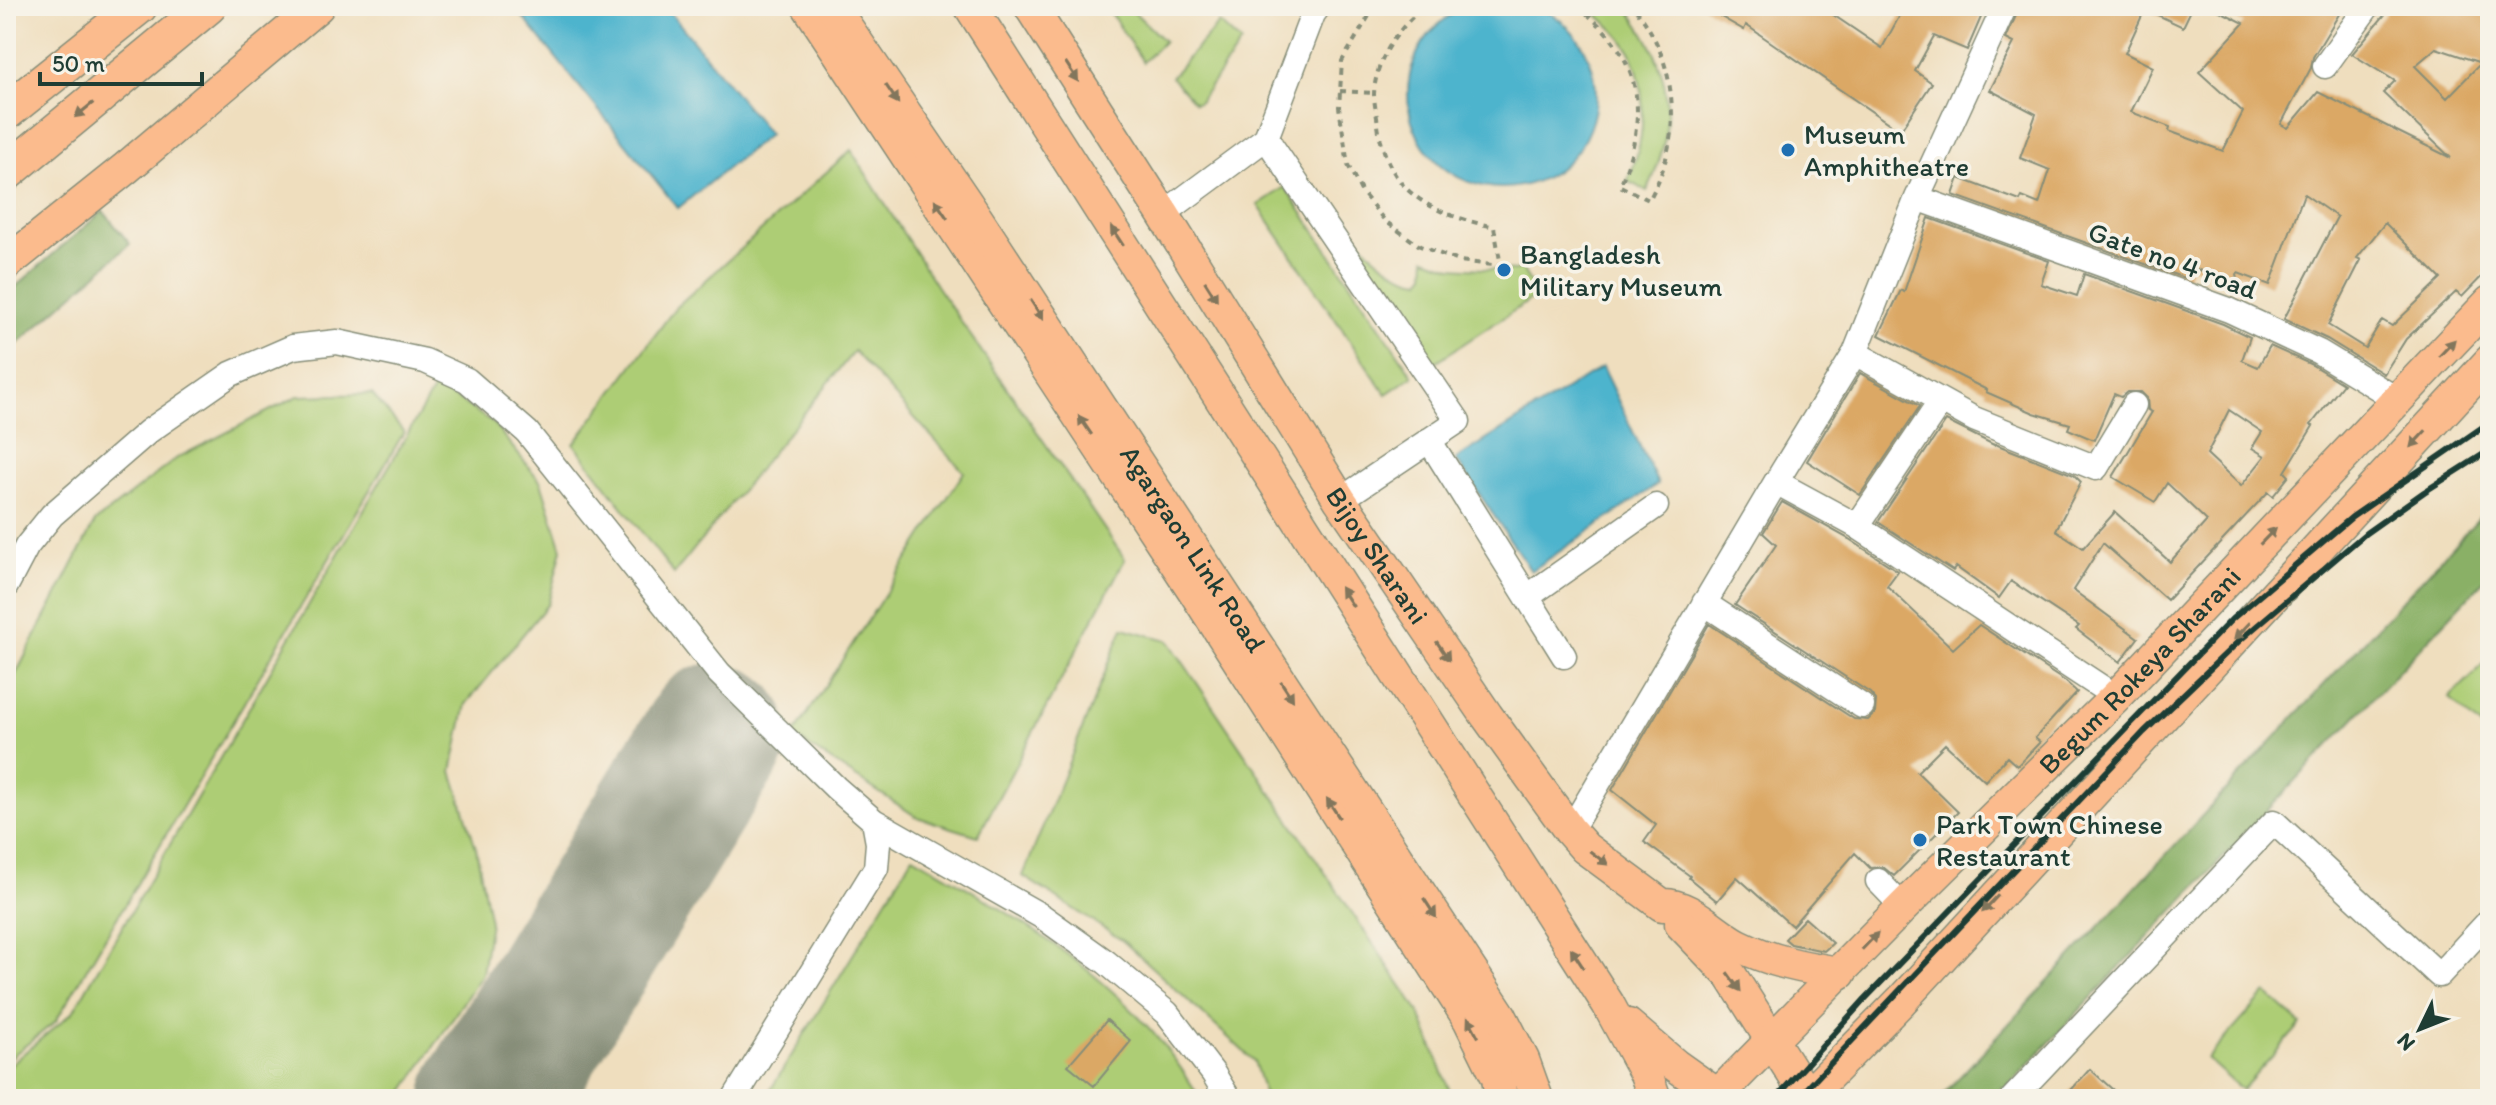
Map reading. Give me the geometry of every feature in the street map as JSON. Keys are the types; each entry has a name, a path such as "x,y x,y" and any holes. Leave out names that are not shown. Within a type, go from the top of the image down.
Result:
{"highway":[{"path":"7,108 139,6"},
{"path":"6,173 208,6"}],"main road":[{"path":"6,244 289,6"},
{"path":"6,264 126,168 318,6"},
{"name":"Agargaon Link Road","path":"808,6 1193,589 1469,1019 1498,1078 1501,1099"},
{"name":"Agargaon Link Road","path":"832,6 967,204 1500,1015 1523,1060 1537,1099"},
{"name":"Bijoy Sharani","path":"970,6 1608,1004 1646,1074 1655,1099"},
{"name":"Bijoy Sharani","path":"1030,6 1340,500 1478,703 1570,831 1585,848 1662,905 1676,906 1738,945 1776,961 1840,973"},
{"name":"Begum Rokeya Sharani","path":"1718,1098 1903,907 2116,697 2490,302"},
{"name":"Begum Rokeya Sharani","path":"1807,1098 1901,1001 2490,361"},
{"path":"1662,905 1731,976 1807,1098"},
{"path":"1608,1004 1648,1044 1718,1098"}],"street":[{"path":"1163,214 1266,138 1313,14 1319,6"},
{"path":"1570,831 1855,353 1917,198 2005,6"},
{"path":"2325,66 2368,6"},
{"path":"1266,138 1458,421 1340,500"},
{"name":"Gate no 4 road","path":"1917,198 2229,310 2319,352 2398,400"},
{"path":"6,586 27,546 52,515 149,431 231,374 293,347 337,342 425,361 467,380 527,432 719,673 836,788 874,821 1043,917 1106,962 1167,1013 1229,1099"},
{"path":"1855,353 1974,419 2096,468 2134,405"},
{"path":"1857,526 1941,401"},
{"path":"1429,440 1564,656"},
{"path":"1776,482 1857,526 2116,697"},
{"path":"1527,597 1656,506"},
{"path":"1704,603 1862,706"},
{"path":"734,1099 876,868 878,843 874,821"},
{"path":"2012,1099 2274,822 2439,975 2490,920"},
{"path":"1878,881 1903,907"}],"path":[{"path":"1375,6 1342,61 1340,91 1343,142 1348,165 1361,191 1385,221 1420,246 1459,261 1501,266 1494,227 1447,215 1421,201 1406,189 1380,144 1374,93 1381,64 1392,41 1426,6"},
{"path":"1577,6 1613,37 1628,64 1637,94 1636,119 1634,143 1620,186 1649,200 1658,184 1671,143 1672,99 1658,44 1633,6"},
{"path":"1340,91 1374,93"}],"green space":[{"path":"1106,6 1133,6 1131,9 1164,41 1143,62"},
{"path":"1588,6 1625,6 1653,50 1661,72 1667,118 1664,142 1647,191 1627,181 1641,137 1642,105 1638,73 1625,43"},
{"path":"1219,23 1241,43 1199,102 1195,103 1171,77"},
{"path":"851,150 937,287 1125,559 978,836 917,817 793,736 964,472 854,351 674,574 574,444 676,307"},
{"path":"1285,187 1413,376 1386,394 1258,205"},
{"path":"1324,208 1333,208 1371,253 1407,276 1421,280 1425,274 1426,258 1452,267 1522,269 1538,295 1428,367"},
{"path":"103,211 130,244 6,354 6,295"},
{"path":"436,385 493,423 541,482 562,549 548,604 466,704 452,771 476,848 490,922 482,974 399,1099 6,1099 6,1068 73,1012"},
{"path":"372,394 404,432 56,1021 6,1061 6,693 95,522 177,458 298,396"},
{"path":"2490,506 2490,574 1996,1099 1939,1099"},
{"path":"1123,628 1168,640 1419,1012 1453,1099 1266,1099 1254,1061 1123,941 1023,876"},
{"path":"2490,660 2490,735 2449,698"},
{"path":"913,856 995,905 1074,959 1144,1023 1174,1059 1200,1099 765,1099"},
{"path":"2266,993 2301,1024 2242,1090 2207,1059"}],"water":[{"path":"1502,0 1538,7 1568,28 1589,58 1596,94 1589,130 1568,160 1538,181 1502,188 1466,181 1436,160 1415,130 1408,94 1415,58 1436,28 1466,7"},
{"path":"514,6 665,6 769,134 678,208"},
{"path":"1602,367 1658,484 1531,571 1456,459"}],"building":[{"path":"1702,6 1820,6 1882,48 1905,6 1981,6 1978,13 1982,15 1967,50 1934,36 1915,71 1932,83 1900,131 1746,25 1744,30"},
{"path":"2020,6 2193,6 2183,27 2145,9 2125,53 2153,67 2131,112 2170,127 2169,131 2223,151 2243,112 2199,72 2244,23 2210,6 2344,6 2313,57 2311,68 2281,124 2288,128 2318,92 2451,158 2383,93 2395,81 2352,54 2392,6 2490,6 2490,268 2462,297 2456,292 2406,339 2384,374 2327,339 2284,319 2337,217 2304,194 2270,285 2238,273 2234,283 2191,267 2187,279 1953,195 1959,178 2020,201 2022,197 2039,204 2050,170 2020,158 2036,114 1990,90 2014,43 2006,39","holes":["2436,48 2481,63 2447,98 2415,66","2385,223 2441,279 2392,326 2382,320 2365,348 2328,325 2361,260 2357,258"]},
{"path":"1929,218 2049,261 2041,284 2077,296 2084,274 2223,324 2250,337 2242,360 2258,367 2270,346 2312,365 2343,384 2311,425 2285,472 2289,476 2273,496 2268,492 2167,600 2103,543 2073,590 2138,638 2120,662 2076,629 2079,626 2011,581 1999,598 1956,567 1953,571 1878,522 1946,421 1994,445 2074,475 2081,482 2056,530 2083,548 2115,512 2170,562 2207,521 2167,483 2155,502 2113,477 2152,412 2148,410 2147,398 2141,392 2127,392 2121,397 2114,394 2094,440 2068,429 2070,424 2034,413 1986,392 1879,335 1901,290 1904,292","holes":["2229,410 2262,432 2252,448 2265,456 2241,486 2207,454"]},
{"path":"1860,373 1920,406 1860,495 1807,461"},
{"path":"1782,502 1849,539 1898,571 1887,586 1953,649 1979,625 2077,692 2035,738 2040,742 2017,766 2007,757 1985,781 1945,744 1917,772 1958,812 1894,876 1883,867 1870,868 1855,853 1792,926 1737,877 1717,901 1690,876 1644,842 1656,825 1612,790 1709,624 1854,719 1868,720 1875,713 1876,700 1870,693 1735,605 1776,545 1763,533"},
{"path":"1805,918 1833,943 1824,951 1791,944 1785,939"},
{"path":"1107,1020 1131,1041 1094,1086 1068,1065"},
{"path":"2090,1069 2123,1099 2063,1099"}],"runway":[{"path":"493,1099 716,735"}],"railway":[{"path":"1775,1099 1865,999 2232,619 2352,517 2490,422"},
{"path":"1797,1099 2144,732 2239,641 2366,533 2490,450"}],"place":[{"name":"Museum Amphitheatre","path":"1788,150"},
{"name":"Bangladesh Military Museum","path":"1504,270"},
{"name":"Park Town Chinese Restaurant","path":"1920,840"}]}
